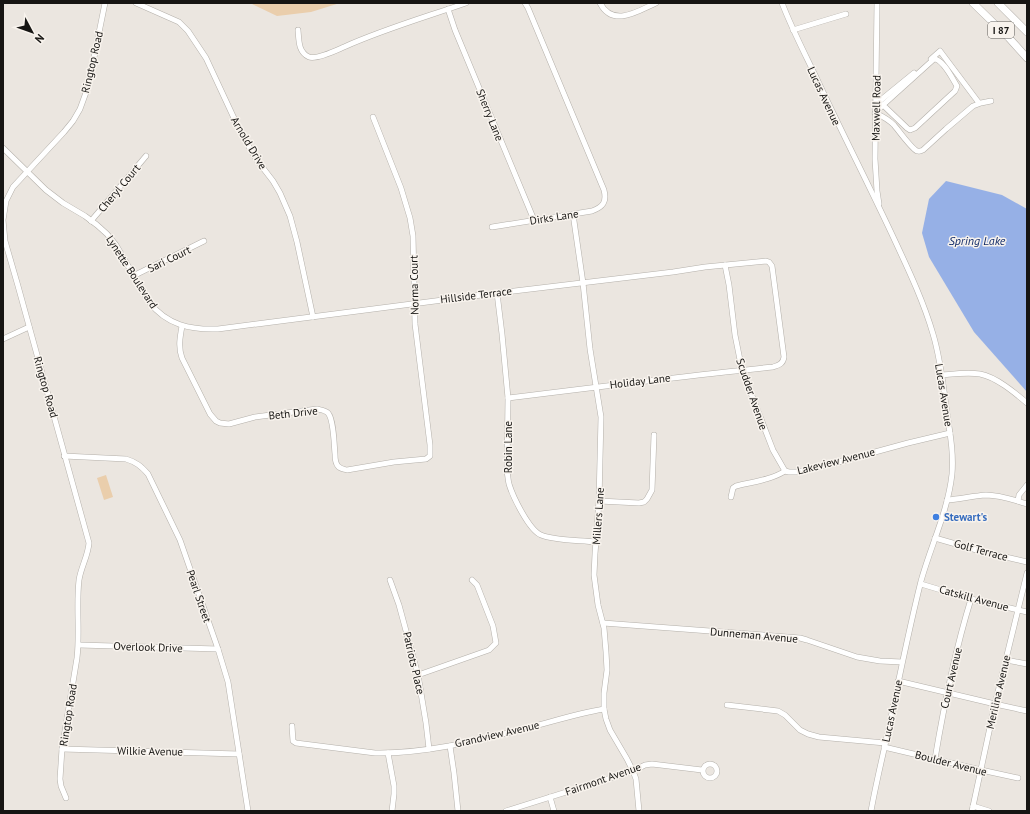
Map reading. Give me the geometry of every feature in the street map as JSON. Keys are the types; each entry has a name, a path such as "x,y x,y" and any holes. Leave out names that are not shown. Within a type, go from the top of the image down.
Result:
{"highway":[{"name":"I 87","path":"973,3 1027,58"},
{"name":"I 87","path":"998,3 1027,32"}],"street":[{"name":"Ringtop Road","path":"66,798 60,786 62,749 79,645 79,578 87,553 88,543 55,417 6,247 3,220 6,201 13,187 26,171 64,132 80,109 88,87 105,3"},
{"name":"Arnold Drive","path":"136,3 179,22 188,31 206,58 240,131 256,159 273,181 290,216 313,317"},
{"path":"298,30 301,50 308,56 318,57 337,51 362,39 466,3"},
{"name":"Dirks Lane","path":"492,227 592,211 598,209 603,204 605,199 605,194 525,3"},
{"path":"600,3 608,13 613,16 620,17 630,15 656,3"},
{"name":"Lucas Avenue","path":"782,3 793,30 849,149 881,212 928,317 942,375 950,433 952,474 947,500 927,561 912,616 871,811"},
{"name":"Maxwell Road","path":"877,3 875,158 877,191 881,212"},
{"name":"Sherry Lane","path":"448,9 458,37 534,220"},
{"path":"793,30 846,14"},
{"path":"876,104 940,51 979,103"},
{"path":"884,105 910,130 918,124 955,91 957,86 940,61 934,59 875,113 883,116 893,124 915,150 919,151 923,150 973,106 979,103 991,101"},
{"name":"Norma Court","path":"372,117 401,188 410,218 413,236 415,324 430,445 430,456 428,458"},
{"name":"Lynette Boulevard","path":"3,148 46,190 63,204 91,221 107,234 116,245 149,302 154,308 172,322 182,326"},
{"name":"Cheryl Court","path":"91,221 146,156"},
{"name":"Millers Lane","path":"573,214 583,283 590,349 602,417 600,501 594,575 598,605 604,628 606,652 604,709 610,730 627,759 636,779 639,811"},
{"name":"Sari Court","path":"133,276 204,241"},
{"name":"Hillside Terrace","path":"182,326 203,330 218,329 414,303 766,261 771,263 773,272 784,357 781,364 772,368"},
{"name":"Scudder Avenue","path":"725,265 735,335 742,370 773,450 785,471"},
{"name":"Robin Lane","path":"497,293 508,398 507,472 509,483 528,522 538,533 550,538 596,542"},
{"name":"Beth Drive","path":"182,326 179,346 180,353 210,414 220,423 229,424 255,417 317,409 323,410 329,414 331,418 334,433 335,460 337,466 340,468 347,470 428,458"},
{"path":"3,339 29,327"},
{"name":"Holiday Lane","path":"508,398 742,370 772,368"},
{"path":"942,375 970,373 980,374 999,382 1027,403"},
{"name":"Lakeview Avenue","path":"731,497 733,488 736,486 767,478 785,471 805,470 950,433"},
{"path":"600,501 639,503 644,502 647,499 652,490 654,435"},
{"name":"Pearl Street","path":"64,456 126,459 141,466 148,474 180,540 228,682 248,811"},
{"path":"1018,501 1019,494 1027,485"},
{"path":"947,500 987,495 1003,497 1027,504"},
{"name":"Golf Terrace","path":"935,538 980,551 1027,562"},
{"name":"Merilina Avenue","path":"972,809 995,704 1027,574"},
{"name":"Patriots Place","path":"390,580 399,605 418,675 429,749"},
{"path":"418,675 489,650 496,643 493,626 477,585 472,580"},
{"name":"Catskill Avenue","path":"921,584 971,599 1027,612"},
{"name":"Court Avenue","path":"935,759 947,693 971,599"},
{"name":"Dunneman Avenue","path":"603,623 800,638 857,657 880,661 902,662"},
{"name":"Overlook Drive","path":"79,645 218,649"},
{"path":"1006,660 1027,664"},
{"path":"898,681 1027,711"},
{"name":"Boulder Avenue","path":"727,706 778,711 785,715 800,730 819,737 885,745 935,759 1018,778"},
{"name":"Grandview Avenue","path":"292,726 293,741 296,743 375,753 388,753 450,746 515,731 581,713 604,709"},
{"path":"450,746 458,811"},
{"name":"Wilkie Avenue","path":"62,749 239,754"},
{"path":"388,753 394,786 392,811"},
{"name":"Fairmont Avenue","path":"506,811 633,771 645,765 652,764 702,770"},
{"path":"550,797 554,811"},
{"path":"972,809 990,811"}],"shaded area":[{"path":"250,3 340,3 311,12 277,16"},
{"path":"106,475 113,497 104,500 97,478"}],"water":[{"name":"Spring Lake","path":"946,181 1002,195 1027,209 1027,392 974,332 929,257 922,233 929,199"}],"place":[{"name":"Stewart's","path":"936,517"}]}
